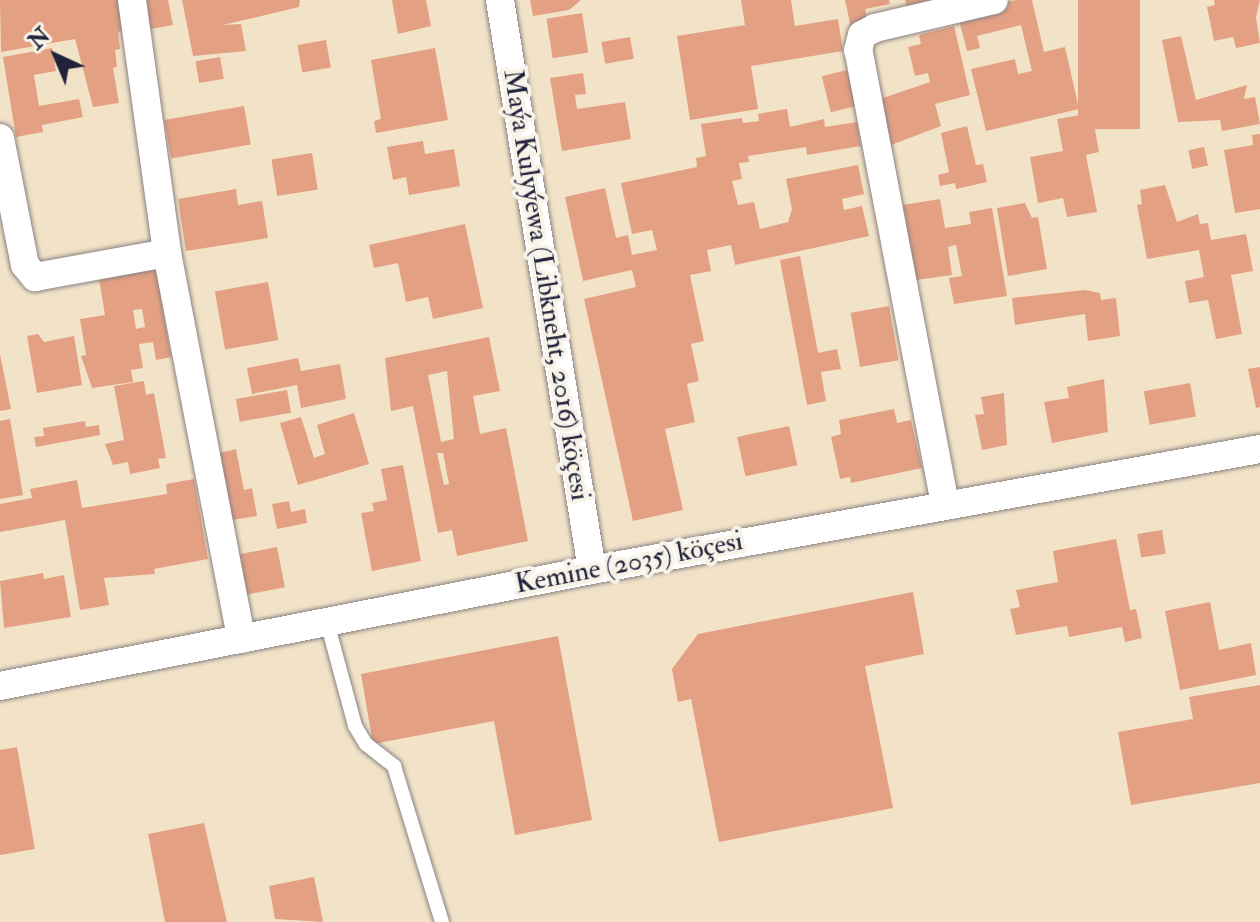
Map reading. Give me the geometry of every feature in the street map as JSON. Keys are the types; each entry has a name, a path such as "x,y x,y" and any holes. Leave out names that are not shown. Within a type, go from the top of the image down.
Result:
{"street":[{"path":"132,0 167,253 241,639"},
{"name":"Maýa Kulyýewa (Libkneht, 2016) köçesi","path":"500,0 592,570"},
{"path":"945,504 858,50 862,35 875,28 994,0"},
{"path":"0,138 25,265 35,277 167,253"},
{"name":"Kemine (2035) köçesi","path":"0,686 592,570 1260,449"}],"lane":[{"path":"327,622 355,726 366,744 394,766 442,922"}],"building":[{"path":"0,0 118,0 123,31 118,32 120,49 115,50 117,67 113,68 119,103 93,107 75,39 1,52"},
{"path":"139,0 168,0 173,25 145,30"},
{"path":"182,0 300,0 299,7 223,25 241,24 246,51 193,56"},
{"path":"392,0 426,0 431,26 398,34"},
{"path":"530,0 581,0 569,10 533,16"},
{"path":"741,0 791,0 795,26 838,19 843,51 751,66 758,109 690,120 677,36 745,25"},
{"path":"845,0 889,0 890,4 865,9 868,24 851,28"},
{"path":"905,0 932,0 933,3 907,9"},
{"path":"1016,0 1032,0 1044,52 1065,47 1079,109 986,131 971,69 1015,59 1018,74 1032,71 1021,25 977,36 980,48 967,51 959,20 971,11"},
{"path":"1078,0 1140,0 1140,129 1078,129"},
{"path":"1214,0 1260,0 1256,17 1260,43 1236,48 1233,37 1214,41 1207,7 1215,5"},
{"path":"582,13 588,53 553,58 546,19"},
{"path":"954,26 970,95 935,104 941,126 891,145 880,99 930,82 928,73 915,76 908,47 921,44 919,35"},
{"path":"1181,36 1196,100 1247,85 1244,99 1255,97 1260,124 1222,131 1220,120 1178,122 1162,40"},
{"path":"630,37 634,59 605,64 601,42"},
{"path":"326,40 331,68 302,73 297,45"},
{"path":"52,48 56,71 34,75 39,106 79,99 83,117 42,125 43,132 16,137 3,57"},
{"path":"435,48 448,120 376,133 374,121 381,119 371,60"},
{"path":"220,57 224,79 199,83 195,61"},
{"path":"847,70 856,106 831,112 822,76"},
{"path":"583,73 586,94 575,95 577,109 625,102 631,139 562,151 550,78"},
{"path":"244,106 251,144 171,158 164,120"},
{"path":"787,109 790,127 824,119 825,127 857,122 861,146 807,155 806,147 748,156 749,162 739,163 742,179 732,181 738,205 754,202 760,229 788,222 792,209 786,179 858,165 864,194 842,199 844,210 862,206 869,236 735,265 731,245 707,250 711,271 690,275 704,341 691,344 699,381 687,384 695,422 665,429 683,510 633,521 584,299 636,287 632,270 583,281 565,197 605,188 616,238 628,235 632,255 657,250 652,230 632,234 621,183 697,167 696,158 706,156 701,124 742,118 743,123 759,121 758,114"},
{"path":"1092,113 1099,152 1086,155 1097,212 1067,217 1063,198 1038,203 1030,157 1063,151 1057,119"},
{"path":"967,126 976,165 983,164 987,182 956,189 955,183 940,186 938,175 949,172 941,133"},
{"path":"1260,134 1260,209 1235,213 1224,150 1253,145 1252,135"},
{"path":"423,141 425,154 454,149 460,186 409,195 406,177 393,180 387,147"},
{"path":"1204,147 1208,166 1192,169 1188,150"},
{"path":"312,153 318,190 277,196 272,159"},
{"path":"1165,185 1177,222 1198,214 1200,224 1208,223 1211,240 1246,234 1253,271 1231,275 1242,334 1216,339 1208,300 1189,303 1185,281 1204,277 1199,250 1147,259 1137,205 1142,204 1140,190"},
{"path":"236,189 238,205 262,201 268,238 186,251 178,199"},
{"path":"940,199 945,228 971,224 969,212 992,208 1007,296 954,304 949,278 962,276 956,245 948,247 952,275 916,280 903,205"},
{"path":"1025,203 1032,218 1038,217 1047,269 1008,276 997,208"},
{"path":"465,224 483,308 433,319 428,297 406,302 398,263 374,268 369,245"},
{"path":"800,256 818,353 837,349 841,369 821,372 826,401 807,405 780,260"},
{"path":"156,268 171,357 156,360 153,342 139,344 143,368 131,370 133,382 92,388 81,356 86,355 80,319 105,315 99,279","holes":["142,309 145,327 136,329 133,310"]},
{"path":"268,282 278,340 225,349 215,291"},
{"path":"1085,290 1100,293 1101,300 1116,298 1120,336 1088,341 1085,314 1015,325 1012,298"},
{"path":"889,306 899,360 860,367 851,313"},
{"path":"38,334 44,342 74,336 82,385 37,393 27,336"},
{"path":"489,337 500,391 473,396 480,434 506,428 528,541 457,556 452,530 438,533 413,406 391,411 385,358","holes":["447,371 454,439 441,442 428,375","437,453 443,453 449,484 444,485"]},
{"path":"0,354 11,409 0,411"},
{"path":"298,358 301,371 340,364 346,399 301,408 297,385 252,394 247,368"},
{"path":"1260,367 1260,407 1256,408 1248,369"},
{"path":"1104,379 1108,432 1052,443 1044,402 1069,398 1067,387"},
{"path":"144,381 146,395 154,393 166,458 158,459 160,468 130,474 128,462 113,465 105,444 124,440 114,386"},
{"path":"1190,383 1196,416 1150,425 1144,391"},
{"path":"287,390 291,413 240,422 236,399"},
{"path":"1004,393 1007,445 982,450 975,415 984,414 981,397"},
{"path":"894,409 897,423 911,420 922,468 851,483 850,477 840,479 831,437 841,434 839,420"},
{"path":"354,413 369,464 298,485 280,423 301,417 314,458 325,454 317,425"},
{"path":"10,419 23,495 0,499 0,421"},
{"path":"85,421 86,427 99,425 100,435 36,447 34,437 44,436 43,428"},
{"path":"789,426 797,465 745,476 737,437"},
{"path":"236,449 244,490 252,488 257,516 232,520 219,453"},
{"path":"403,465 421,561 372,571 361,513 374,511 372,503 387,500 381,469"},
{"path":"194,479 208,559 154,569 155,574 104,578 109,605 80,610 65,520 0,532 0,504 32,498 30,489 77,480 82,508 167,494 166,484"},
{"path":"289,501 291,512 305,509 307,523 277,529 272,504"},
{"path":"1162,530 1166,554 1141,558 1137,534"},
{"path":"1116,539 1130,610 1136,609 1142,638 1125,642 1122,627 1069,637 1067,626 1016,635 1010,609 1020,607 1016,590 1058,582 1053,551"},
{"path":"277,547 285,587 245,595 237,555"},
{"path":"43,573 44,579 64,575 71,617 4,628 0,581"},
{"path":"913,592 924,654 865,666 893,808 719,842 691,699 678,702 672,669 698,634"},
{"path":"1210,602 1219,650 1251,643 1256,675 1180,690 1165,611"},
{"path":"558,636 592,820 515,835 494,721 373,744 361,674"},
{"path":"1260,685 1260,783 1131,805 1118,732 1193,719 1189,697"},
{"path":"17,747 35,849 0,855 0,750"},
{"path":"204,823 227,922 165,922 148,834"},
{"path":"314,877 323,922 275,919 269,886"}]}
